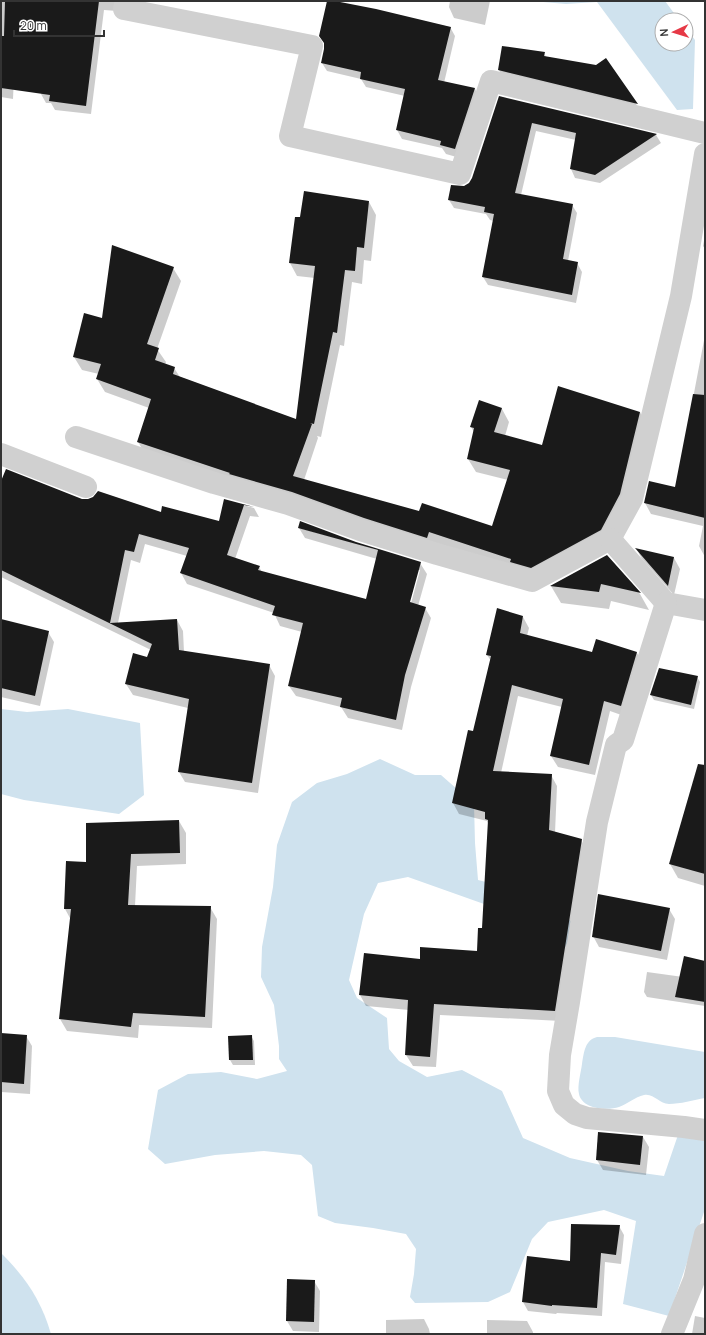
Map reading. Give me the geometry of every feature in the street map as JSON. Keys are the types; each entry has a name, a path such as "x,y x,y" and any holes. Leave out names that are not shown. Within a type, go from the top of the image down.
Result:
{"street":[{"path":"126,1 124,9 312,46 290,136 460,174 491,81 705,133"},
{"path":"76,437 214,483 288,504 360,530 532,581 610,539 632,499 681,296 705,154"},
{"path":"1,454 86,487"},
{"path":"610,539 666,603 705,610"},
{"path":"666,603 623,740 616,745 597,822 570,1002 560,1055 558,1091 564,1105 575,1114 587,1118 705,1130"},
{"path":"672,1334 694,1280 705,1234"}],"water":[{"path":"542,1 665,1 673,12 654,12 654,52 694,52 694,39 695,40 693,109 677,110 597,2 566,4"},
{"path":"1,709 27,712 68,709 140,723 144,795 119,814 24,800 1,794"},
{"path":"380,759 415,775 441,775 474,804 478,880 522,891 552,901 575,926 561,956 484,904 408,877 378,883 364,914 349,980 357,998 387,1018 389,1049 399,1061 427,1077 462,1070 502,1091 523,1138 570,1158 628,1171 664,1176 679,1132 705,1134 705,1209 669,1316 623,1304 636,1221 604,1210 548,1222 532,1239 510,1292 488,1302 415,1303 410,1297 416,1249 406,1234 335,1223 318,1216 312,1165 301,1155 264,1151 215,1155 165,1164 148,1149 158,1090 188,1074 221,1072 257,1079 287,1071 279,1059 274,1005 261,977 262,947 273,887 277,845 292,802 317,783 347,774"},
{"path":"597,1037 615,1037 705,1052 705,1098 682,1103 665,1104 651,1096 644,1095 637,1097 619,1107 602,1109 590,1106 581,1099 579,1094 579,1083 586,1047 590,1041"},
{"path":"1,1253 18,1271 32,1290 51,1334 1,1334"}],"building":[{"path":"5,1 99,1 86,106 49,101 50,95 1,88 1,36 4,36"},
{"path":"327,1 335,1 376,9 451,27 438,80 475,88 455,149 440,145 441,141 396,130 405,89 360,79 361,72 321,63 324,43 319,36"},
{"path":"502,46 545,52 544,56 596,65 606,58 638,104 498,70"},
{"path":"499,96 657,134 595,175 570,169 576,133 532,123 515,193 573,204 563,259 578,262 572,295 482,277 494,214 484,212 485,207 448,200 451,185 464,186 469,183 472,178"},
{"path":"304,191 369,201 364,248 357,247 355,271 345,270 337,333 333,332 314,424 310,423 312,424 293,476 419,511 422,503 492,526 510,470 467,459 474,428 470,427 479,400 502,408 494,432 542,445 558,386 640,412 620,494 601,530 531,568 510,562 511,559 429,532 427,538 364,518 292,492 229,474 230,473 137,442 151,399 96,379 101,364 73,357 84,313 102,318 112,245 174,267 147,344 159,348 155,360 175,367 173,374 296,419 315,266 289,263 295,217 300,217"},
{"path":"693,394 705,395 705,518 644,503 649,481 675,487"},
{"path":"6,469 82,499 93,497 98,491 161,512 162,506 219,521 224,499 254,507 244,505 227,555 260,566 258,570 366,599 378,550 298,528 300,521 356,542 421,562 410,602 426,607 405,675 396,720 340,707 342,698 288,686 303,623 272,615 275,606 180,573 189,548 139,534 134,552 125,550 110,623 177,619 179,650 270,664 252,783 178,772 189,699 125,684 133,653 147,657 152,644 1,570 1,481"},
{"path":"635,548 674,557 668,586"},
{"path":"607,555 641,593 601,584 599,592 550,586"},
{"path":"497,608 523,616 520,633 592,652 596,639 637,652 621,706 604,701 589,765 550,756 563,699 512,685 493,771 552,774 549,830 582,839 555,1011 434,1004 430,1057 405,1055 408,1000 359,995 364,953 420,959 420,947 477,951 478,928 482,928 488,820 485,819 485,812 452,803 468,730 473,731 491,656 486,655"},
{"path":"1,619 49,631 35,696 1,688"},
{"path":"659,668 698,676 691,705 650,695"},
{"path":"698,764 705,765 705,874 669,864"},
{"path":"179,820 180,853 131,854 128,905 211,906 205,1017 133,1013 131,1027 59,1019 71,909 64,909 66,861 86,862 86,823"},
{"path":"598,894 670,908 661,951 592,937"},
{"path":"684,956 705,961 705,1002 675,997"},
{"path":"1,1033 27,1035 24,1084 1,1082"},
{"path":"252,1035 253,1060 229,1060 228,1036"},
{"path":"598,1132 643,1136 640,1165 596,1160"},
{"path":"571,1224 620,1225 616,1255 601,1253 597,1308 552,1306 522,1302 527,1256 570,1261"},
{"path":"287,1279 315,1280 314,1322 286,1321"}]}
